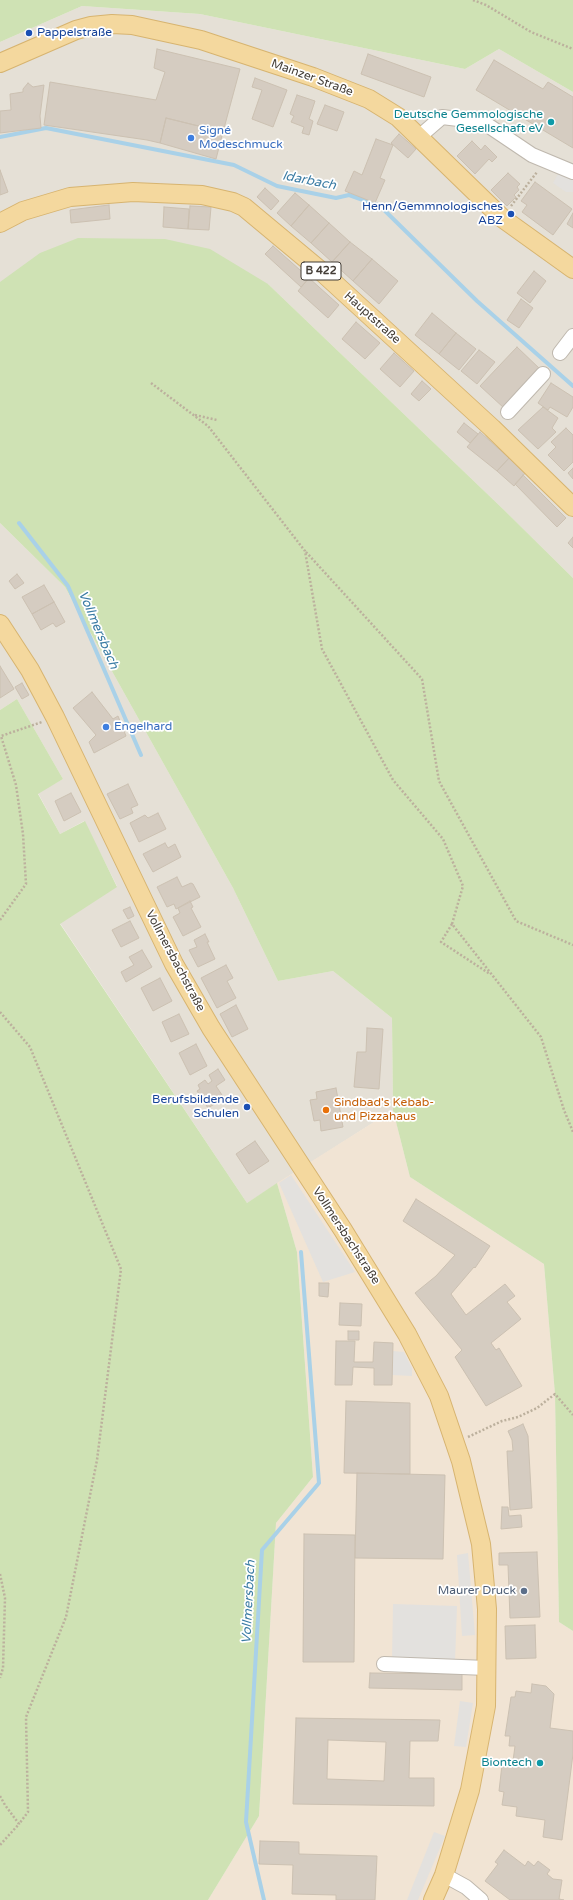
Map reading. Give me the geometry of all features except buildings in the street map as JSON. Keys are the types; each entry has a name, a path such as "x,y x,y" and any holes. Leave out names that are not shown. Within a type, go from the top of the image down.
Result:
{"main road":[{"name":"Mainzer Straße","path":"0,63 51,40 86,28 112,24 132,25 201,40 350,91 385,107 420,136 502,218 573,269"},
{"name":"Hauptstraße","path":"0,223 24,211 70,197 133,192 202,195 226,200 244,207 322,272 492,428 573,507"},
{"name":"Vollmersbachstraße","path":"0,624 30,670 55,718 174,964 211,1028 343,1230 407,1334 439,1396 461,1461 481,1544 487,1609 486,1706 470,1790 444,1875 433,1900"}],"street":[{"path":"420,136 442,117 483,122 532,155 573,172"},
{"path":"560,353 573,336"},
{"path":"508,412 543,374"},
{"path":"384,1664 486,1668"},
{"path":"444,1875 466,1887 481,1900"}],"path":[{"path":"472,0 486,6 531,32 573,49"},
{"path":"502,218 532,179"},
{"path":"151,383 208,426 305,551 422,679 439,781 516,921 573,945"},
{"path":"192,415 217,420"},
{"path":"305,551 322,649 393,780 443,839 463,886 452,924 441,942 492,975"},
{"path":"0,920 26,884 23,834 16,785 1,736 55,718"},
{"path":"452,924 541,1037 564,1110 573,1132"},
{"path":"0,1012 30,1047 121,1269 97,1460 66,1617 26,1717 28,1812 0,1845"},
{"path":"455,1444 502,1421 537,1408 556,1394 573,1415"},
{"path":"0,1574 5,1598 4,1668 0,1678"},
{"path":"0,1796 19,1824"}],"shaded area":[{"path":"82,6 200,14 465,69 499,49 573,92 573,578 268,284 0,282 0,42"},
{"path":"558,174 573,179 573,192 566,192 553,183"},
{"path":"0,523 65,587 233,888 278,981 333,971 392,1018 393,1110 247,1203 60,923 117,886 84,821 60,834 38,793 63,779 17,699 0,710"},
{"path":"393,1110 410,1177 544,1264 555,1394 559,1622 573,1631 573,1900 208,1900 259,1816 276,1523 313,1477 297,1252 277,1183"},
{"path":"291,1175 355,1272 323,1282 279,1183"},
{"path":"393,1351 404,1352 412,1368 412,1376 392,1375"},
{"path":"468,1553 475,1635 462,1636 457,1555"},
{"path":"393,1604 457,1606 455,1662 392,1661"},
{"path":"460,1701 473,1703 466,1747 454,1746"},
{"path":"434,1832 445,1836 418,1900 407,1900"}],"green space":[{"path":"0,0 573,0 573,92 499,49 465,69 200,14 82,6 0,42"},
{"path":"78,238 165,239 210,249 268,284 573,578 573,1631 559,1622 555,1394 544,1264 410,1177 393,1110 392,1018 333,971 278,981 233,888 65,587 0,523 0,282 40,253"},
{"path":"17,699 63,779 38,794 60,834 85,821 117,887 60,924 247,1203 277,1183 297,1252 313,1477 276,1523 259,1816 208,1900 0,1900 0,710"}],"waterway":[{"name":"Idarbach","path":"0,137 46,128 234,165 277,186 336,198 349,195 380,206 477,301 573,386"},
{"name":"Vollmersbach","path":"19,523 68,586 141,755"},
{"name":"Vollmersbach","path":"264,1900 246,1822 262,1550 319,1483 301,1252"}],"place":[{"name":"Pappelstraße","path":"29,33"},
{"name":"Deutsche Gemmologische Gesellschaft eV","path":"551,122"},
{"name":"Signé Modeschmuck","path":"191,138"},
{"name":"Henn/Gemmnologisches ABZ","path":"511,214"},
{"name":"Engelhard","path":"106,727"},
{"name":"Berufsbildende Schulen","path":"247,1107"},
{"name":"Sindbad's Kebab- und Pizzahaus","path":"326,1110"},
{"name":"Maurer Druck","path":"524,1591"},
{"name":"Biontech","path":"540,1763"}]}
